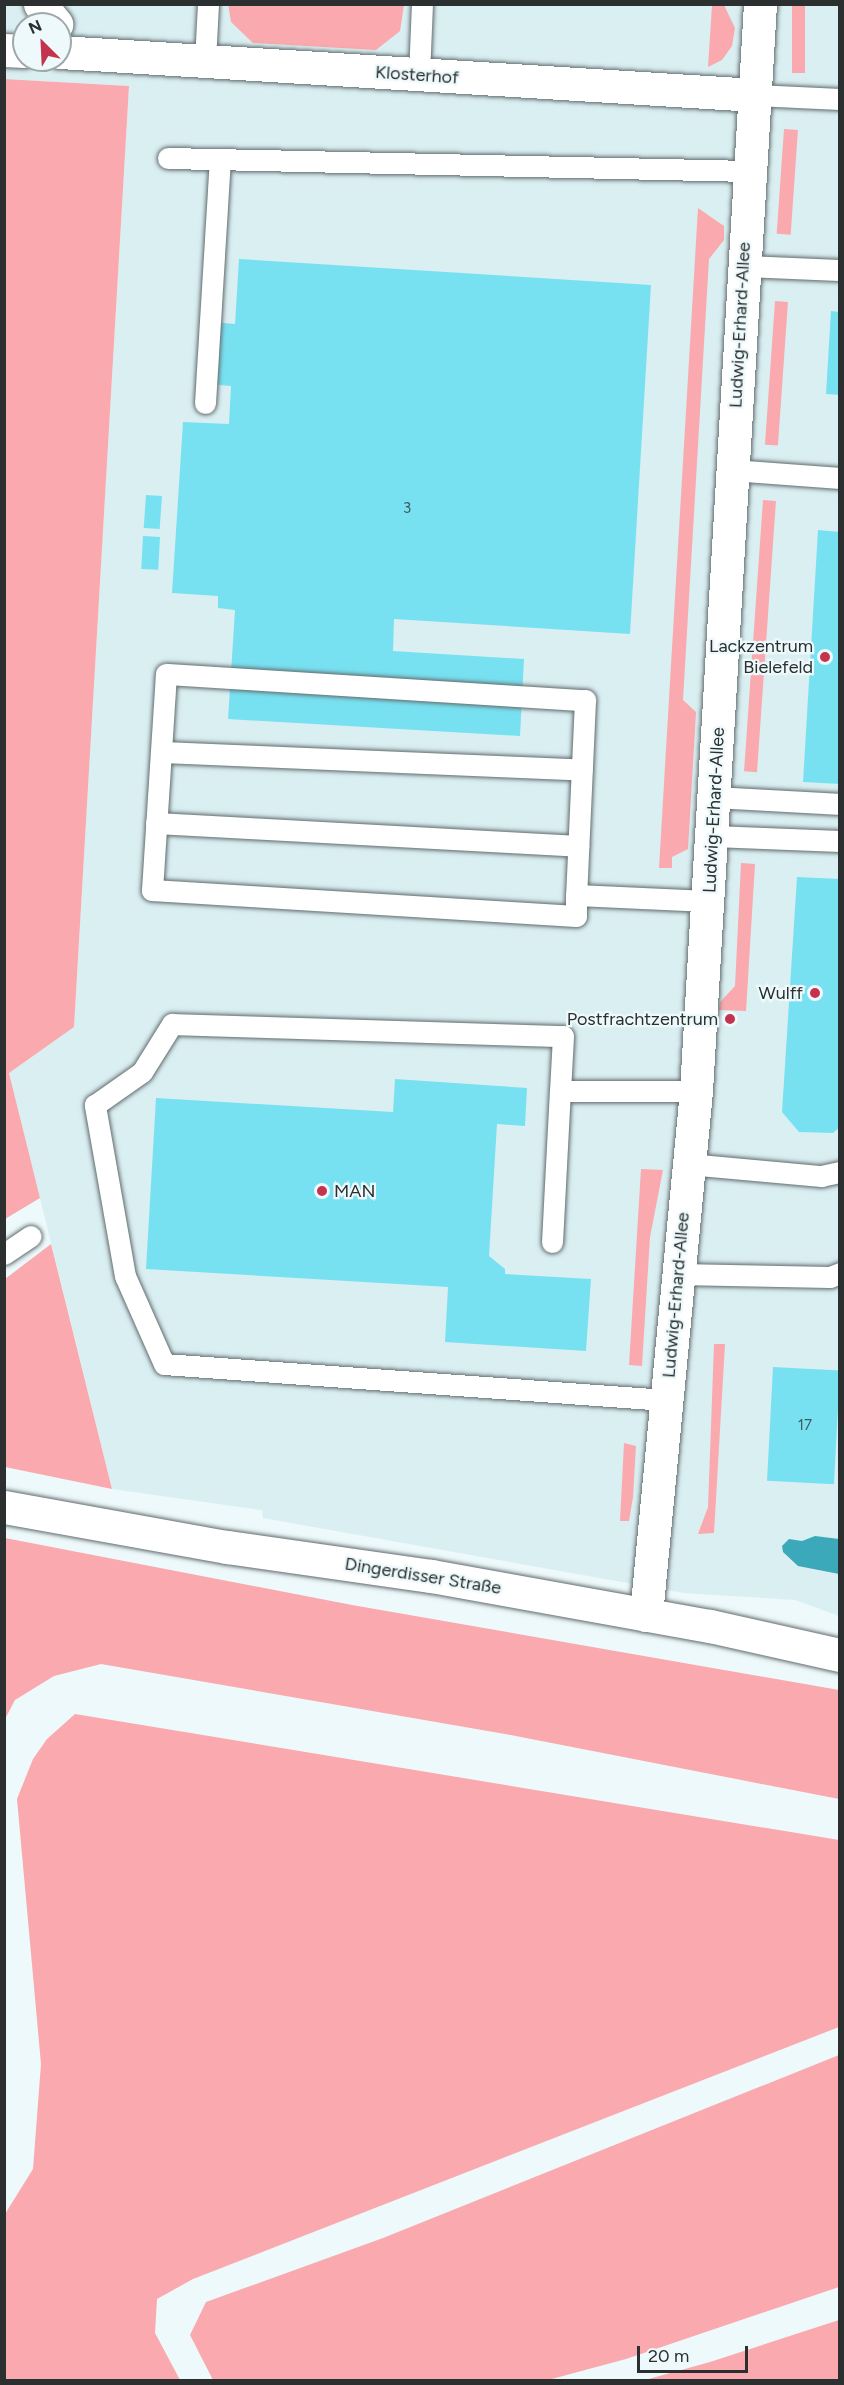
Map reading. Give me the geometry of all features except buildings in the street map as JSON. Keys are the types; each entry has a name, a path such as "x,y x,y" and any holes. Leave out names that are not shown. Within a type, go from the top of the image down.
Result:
{"street":[{"name":"Ludwig-Erhard-Allee","path":"646,1615 696,1091 713,836 760,4"},
{"name":"Klosterhof","path":"72,46 205,61 755,95"},
{"name":"Dingerdisser Straße","path":"4,1507 646,1615 840,1655"}],"lane":[{"path":"205,61 208,4"},
{"path":"419,75 422,4"},
{"path":"755,95 840,99"},
{"path":"168,158 750,171"},
{"path":"206,404 220,159"},
{"path":"744,266 840,270"},
{"path":"732,470 840,478"},
{"path":"166,674 585,700 582,770 576,916 152,890 166,674"},
{"path":"161,752 582,770"},
{"path":"715,797 840,804"},
{"path":"156,823 579,846"},
{"path":"713,836 840,841"},
{"path":"576,895 708,901"},
{"path":"552,1242 563,1036 172,1024 142,1072 94,1105 124,1276 164,1364 666,1400"},
{"path":"560,1091 696,1091"},
{"path":"688,1164 821,1176 840,1172"},
{"path":"4,1254 31,1236"},
{"path":"678,1274 836,1279"}],"shaded area":[{"path":"228,4 404,5 400,31 376,50 253,43 231,22"},
{"path":"4,5 839,5 839,1616 795,1600 684,1593 263,1518 262,1510 112,1489 9,1073 74,1027 129,86 5,79"},
{"path":"712,5 724,5 735,28 732,46 722,60 708,67"},
{"path":"792,5 805,5 805,73 792,73"},
{"path":"4,79 129,86 74,1027 9,1073 40,1198 5,1219"},
{"path":"784,129 798,130 791,235 777,234"},
{"path":"698,208 724,226 724,240 709,259 683,700 696,712 688,849 672,857 672,868 659,868"},
{"path":"775,301 788,302 778,446 765,445"},
{"path":"763,500 776,501 757,772 744,771"},
{"path":"741,863 755,864 746,1011 719,1010 720,1002 735,986"},
{"path":"641,1169 663,1170 650,1237 642,1366 629,1365"},
{"path":"51,1244 112,1489 5,1467 5,1279"},
{"path":"714,1344 725,1344 714,1533 698,1534 708,1507"},
{"path":"624,1443 636,1446 629,1521 620,1521"},
{"path":"5,1538 352,1605 839,1690 839,1799 505,1734 101,1664 54,1676 15,1700 5,1719"},
{"path":"75,1714 839,1840 839,2027 193,2279 157,2299 155,2333 180,2380 5,2380 5,2214 33,2169 41,2064 17,1799 33,1759 47,1739"},
{"path":"839,2055 839,2287 626,2359 548,2380 213,2380 190,2335 206,2302 383,2238"},
{"path":"839,2320 839,2380 645,2380 710,2362"}],"water":[{"path":"815,1536 839,1539 839,1574 798,1566 783,1552 782,1546 789,1539 802,1541"}],"place":[{"name":"Lackzentrum Bielefeld","path":"825,657"},
{"name":"Wulff","path":"815,993"},
{"name":"Postfrachtzentrum","path":"730,1019"},
{"name":"MAN","path":"322,1191"}]}
